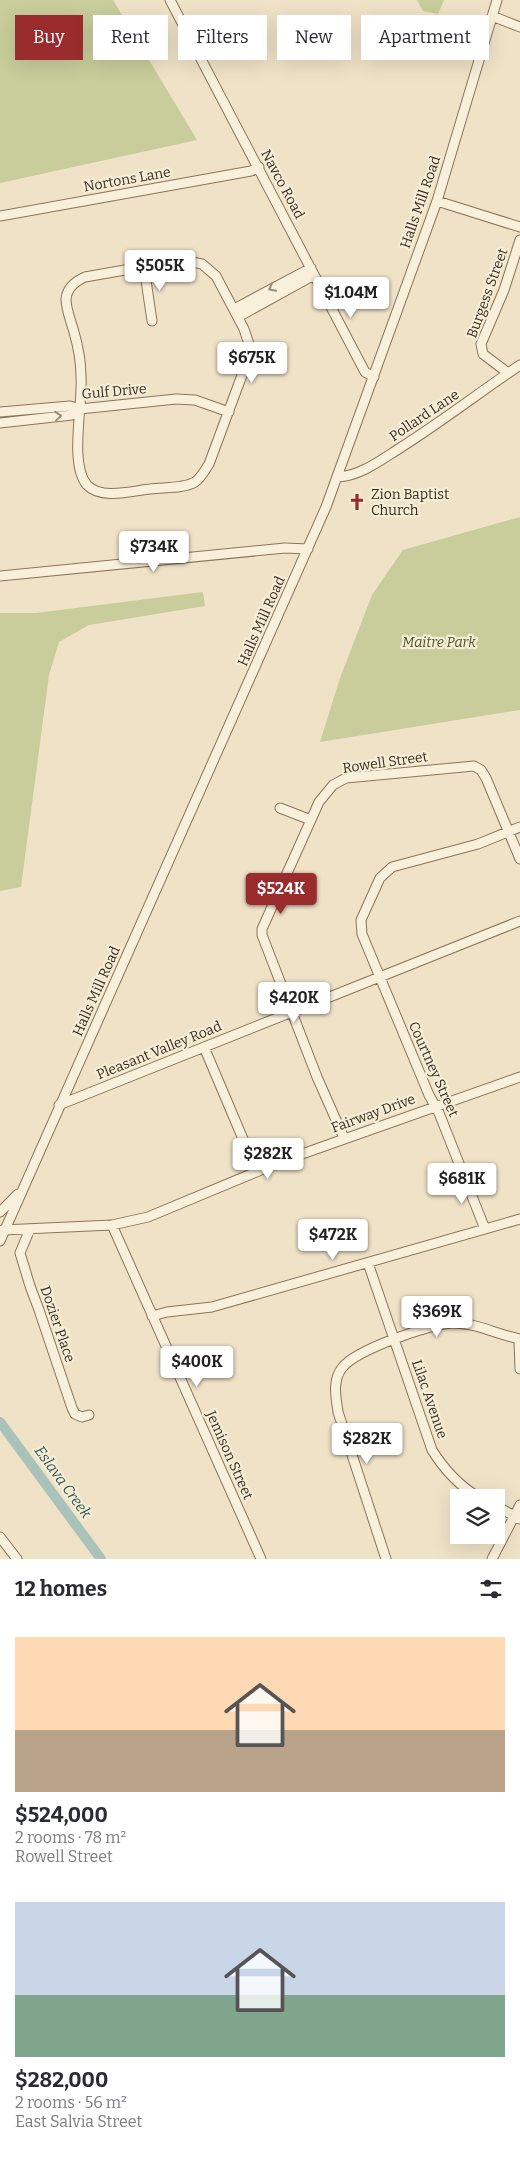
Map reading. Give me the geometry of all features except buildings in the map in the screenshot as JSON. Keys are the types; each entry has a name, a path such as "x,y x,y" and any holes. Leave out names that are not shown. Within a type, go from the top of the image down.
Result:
{"street":[{"name":"Navco Road","path":"170,0 365,372 374,377"},
{"name":"Halls Mill Road","path":"0,1241 3,1230 24,1188 59,1105 308,549 338,477 436,200 497,0"},
{"path":"492,16 520,27"},
{"name":"Nortons Lane","path":"0,216 251,171 258,167"},
{"path":"436,200 520,228"},
{"name":"Burgess Street","path":"508,373 483,354 481,344 504,290 520,240"},
{"path":"182,260 196,262 207,267 216,276 236,313 247,336 249,353 209,464 195,482 123,492 102,492 93,489 81,475 77,463 82,377 66,297 68,290 85,277 144,267 182,260"},
{"path":"144,267 152,320"},
{"path":"236,313 313,271"},
{"name":"Pollard Lane","path":"338,477 348,477 380,461 438,424 520,365"},
{"name":"Gulf Drive","path":"38,414 72,415 80,409 176,399 195,400 229,412"},
{"path":"0,412 38,414"},
{"path":"0,423 38,414"},
{"path":"0,576 285,548 308,549"},
{"name":"Rowell Street","path":"344,1138 263,941 262,929 311,820 327,790 346,778 474,766 481,770 486,778 509,831"},
{"path":"280,808 311,820"},
{"name":"Courtney Street","path":"485,1229 435,1106 379,977 362,934 360,920 380,878 386,871 400,864 478,844 520,826"},
{"path":"509,831 520,860"},
{"name":"Pleasant Valley Road","path":"59,1105 520,921"},
{"path":"204,1047 257,1172"},
{"name":"Fairway Drive","path":"3,1230 112,1225 148,1217 344,1138 520,1077"},
{"path":"0,1212 24,1188"},
{"path":"152,1316 167,1312 212,1307 520,1219"},
{"name":"Jemison Street","path":"112,1225 262,1559"},
{"name":"Dozier Place","path":"30,1229 20,1253 30,1286 40,1310 72,1408 75,1414 82,1417 89,1415"},
{"name":"Lilac Avenue","path":"368,1263 432,1450 447,1472 465,1489"},
{"path":"386,1559 338,1412 335,1388 342,1368 352,1358 365,1350 439,1325 453,1323 495,1331 520,1339 520,1368"},
{"path":"492,1559 517,1518 520,1505"},
{"path":"505,1511 517,1518"},
{"path":"0,1538 18,1559"}],"green space":[{"path":"0,0 113,0 122,15 93,15 93,60 149,60 197,140 0,183"},
{"path":"417,0 444,0 438,14 423,11"},
{"name":"Maitre Park","path":"520,517 520,710 320,742 340,678 372,595 403,550"},
{"path":"203,592 205,606 89,625 59,642 49,675 21,887 0,891 0,613 36,613"}],"waterway":[{"name":"Eslava Creek","path":"0,1422 101,1559"}],"place":[{"name":"Zion Baptist Church","path":"357,502"}]}
